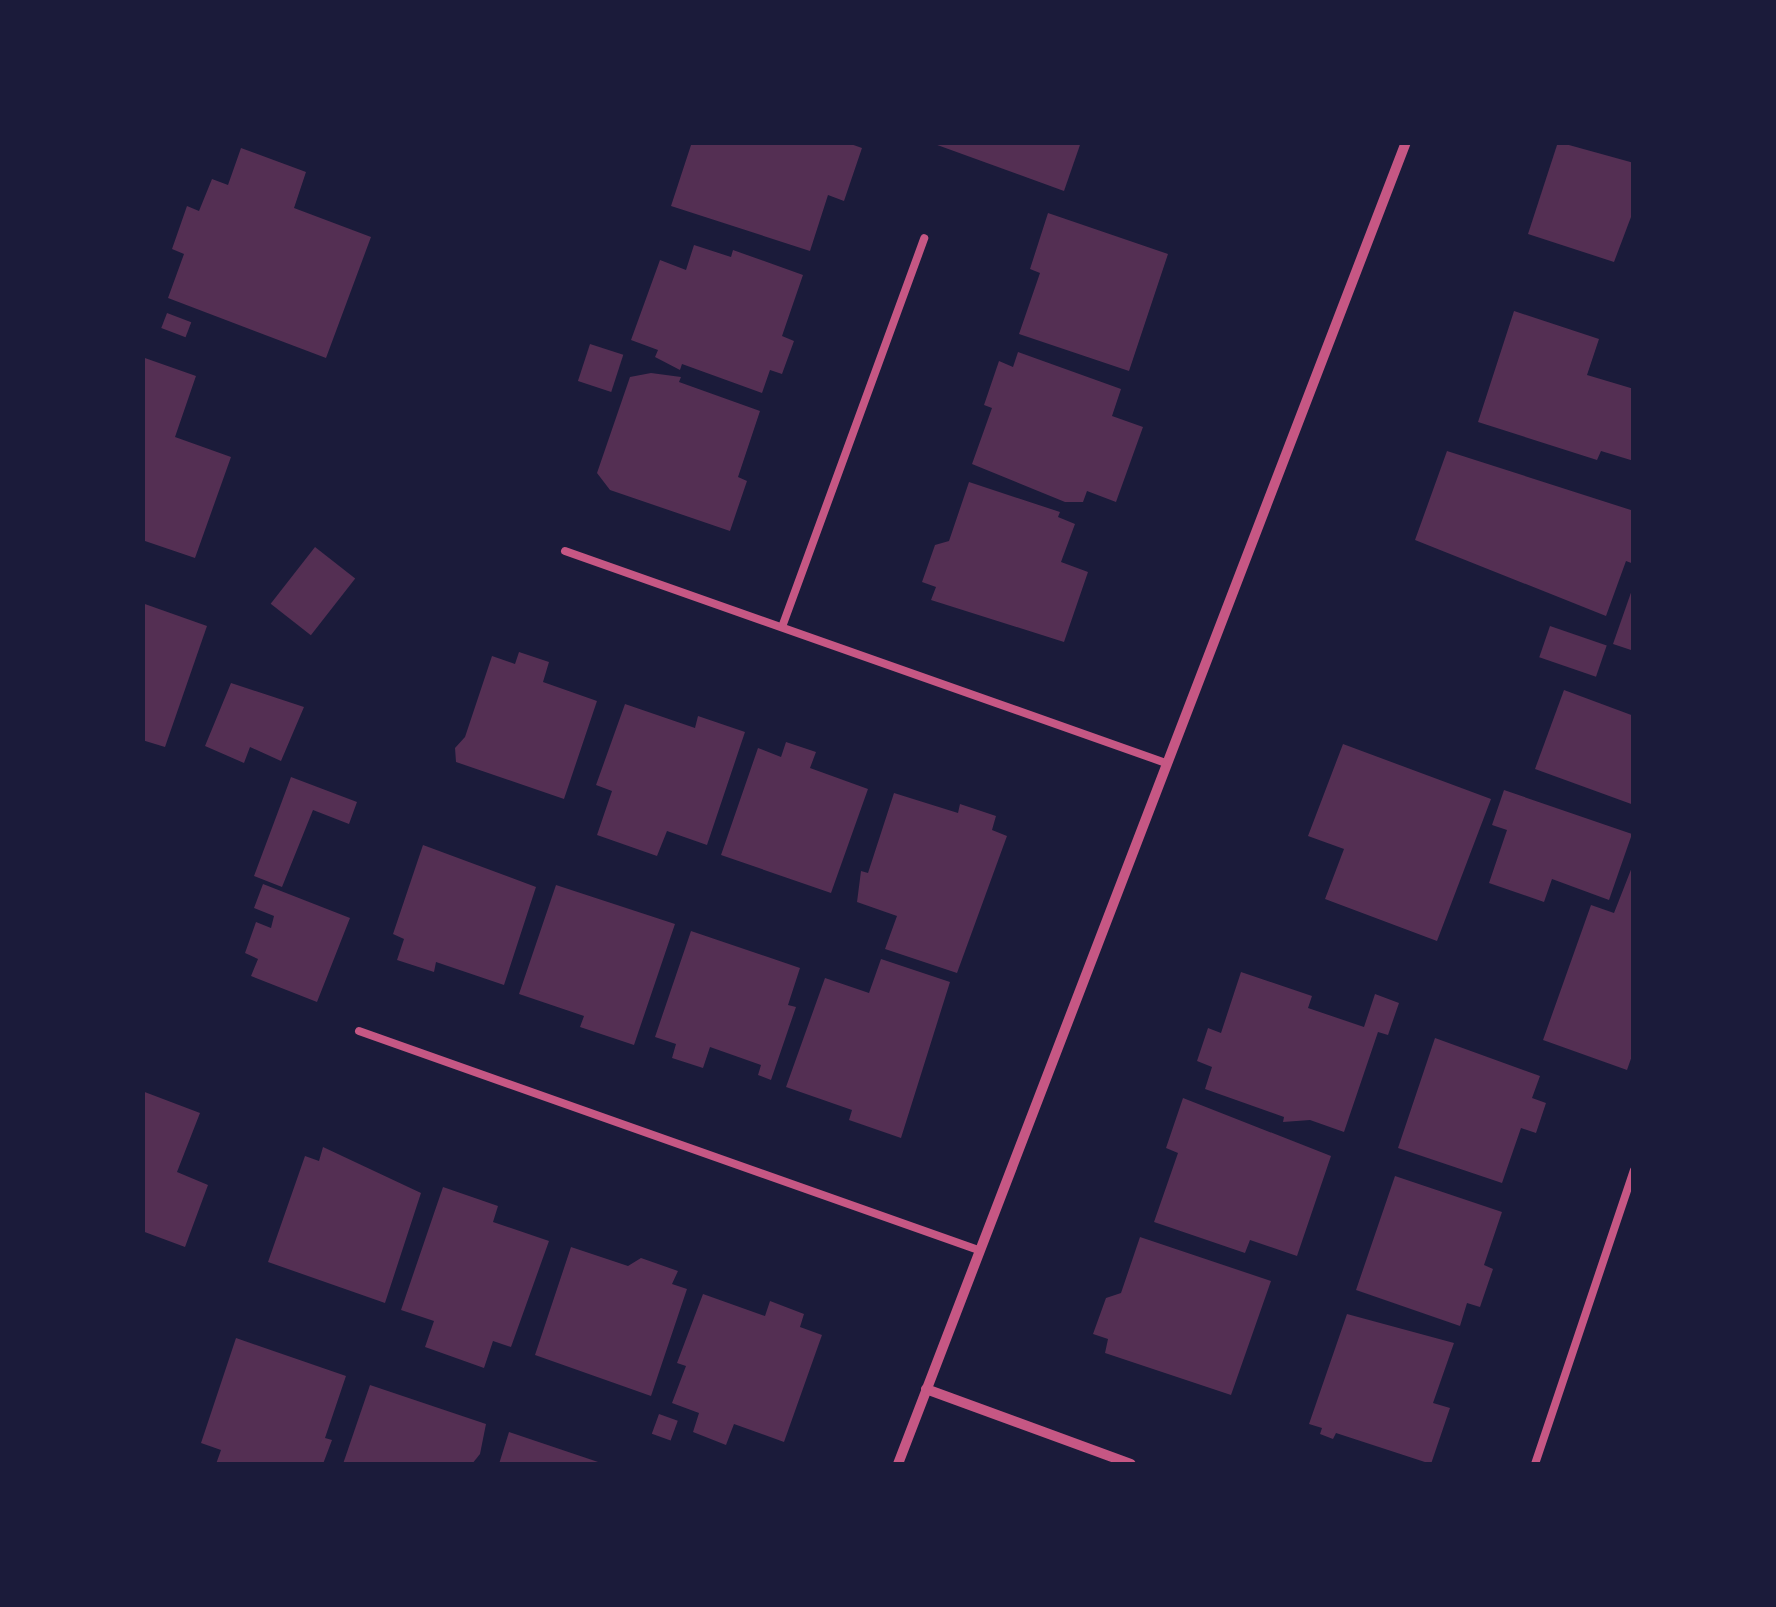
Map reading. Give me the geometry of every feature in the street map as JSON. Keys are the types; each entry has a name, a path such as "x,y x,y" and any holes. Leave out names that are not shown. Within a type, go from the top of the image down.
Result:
{"street":[{"path":"898,1464 1406,142"},
{"path":"926,1389 1131,1464"}],"lane":[{"path":"782,627 924,238"},
{"path":"564,551 1166,763"},
{"path":"358,1031 978,1250"},
{"path":"1535,1464 1634,1170"}],"building":[{"path":"692,142 845,142 862,148 844,201 828,195 810,251 671,206"},
{"path":"929,142 1081,142 1064,191"},
{"path":"1558,142 1634,163 1634,209 1614,262 1528,234"},
{"path":"241,148 306,172 294,208 371,237 326,358 168,298 184,254 172,249 187,206 199,211 212,179 228,185"},
{"path":"1048,213 1168,254 1129,371 1019,334 1040,273 1030,269"},
{"path":"694,245 731,257 733,250 803,275 782,336 794,341 782,374 770,370 762,393 682,364 680,370 655,357 658,350 631,340 660,260 686,270"},
{"path":"1514,311 1599,339 1587,375 1634,389 1634,461 1601,451 1597,460 1478,422"},
{"path":"167,313 191,322 186,337 161,328"},
{"path":"590,344 623,355 611,392 578,381"},
{"path":"1018,352 1121,389 1112,416 1143,427 1116,502 1087,491 1083,502 1065,502 972,464 992,408 984,405 999,361 1013,367"},
{"path":"142,357 196,376 175,437 231,457 195,558 142,540"},
{"path":"651,373 681,377 679,382 760,411 738,477 747,481 730,531 610,490 597,473 630,377"},
{"path":"1447,451 1634,511 1634,564 1626,561 1606,616 1415,540"},
{"path":"969,482 1060,512 1058,517 1075,524 1061,562 1088,572 1064,642 931,600 936,587 922,582 935,545 949,541"},
{"path":"315,547 355,578 311,635 271,604"},
{"path":"1634,584 1634,651 1613,644"},
{"path":"142,603 207,626 165,747 142,740"},
{"path":"1550,626 1607,646 1596,677 1539,657"},
{"path":"519,652 549,662 543,682 597,701 564,799 456,762 455,748 465,737 492,656 515,664"},
{"path":"231,683 304,707 281,761 250,747 244,763 205,746"},
{"path":"1564,690 1634,716 1634,805 1535,769"},
{"path":"625,704 695,728 698,716 745,732 707,845 667,831 657,856 597,835 612,791 596,785"},
{"path":"786,742 816,752 810,768 868,789 831,893 721,855 758,748 781,757"},
{"path":"1343,744 1491,799 1437,941 1325,899 1344,849 1308,836"},
{"path":"291,777 357,802 349,824 313,810 282,887 254,876"},
{"path":"1504,790 1632,834 1609,900 1552,879 1544,902 1489,883 1507,830 1492,825"},
{"path":"894,793 958,813 960,804 996,816 992,830 1007,836 957,973 885,949 897,916 857,902 861,871 868,873"},
{"path":"423,845 536,887 504,985 436,962 434,972 397,960 404,939 393,934"},
{"path":"1634,862 1634,1050 1627,1070 1543,1040 1591,905 1614,913"},
{"path":"263,884 350,918 317,1002 251,976 258,959 245,953 256,922 271,928 274,916 254,908"},
{"path":"556,885 675,924 634,1045 580,1027 584,1016 519,994"},
{"path":"691,931 800,968 788,1005 796,1007 771,1080 758,1075 761,1065 710,1047 703,1068 672,1058 676,1044 655,1037"},
{"path":"881,959 950,982 901,1138 849,1120 852,1110 786,1087 825,978 869,993"},
{"path":"1241,972 1312,996 1308,1008 1364,1027 1375,994 1399,1003 1388,1035 1378,1032 1344,1132 1310,1120 1283,1122 1284,1117 1205,1089 1212,1067 1197,1061 1208,1028 1221,1033"},
{"path":"1435,1038 1540,1076 1532,1098 1546,1103 1536,1133 1521,1128 1502,1183 1398,1148"},
{"path":"142,1091 200,1113 177,1172 208,1185 185,1247 142,1231"},
{"path":"1183,1098 1331,1156 1297,1256 1250,1240 1245,1253 1154,1222 1178,1153 1166,1148"},
{"path":"323,1147 421,1193 385,1303 268,1262 305,1156 319,1161"},
{"path":"1395,1176 1502,1212 1484,1265 1493,1269 1480,1307 1467,1303 1460,1326 1356,1290"},
{"path":"443,1187 498,1206 493,1222 549,1241 511,1347 493,1341 484,1368 425,1347 434,1321 401,1310"},
{"path":"1140,1237 1271,1281 1231,1395 1105,1353 1108,1339 1093,1334 1106,1298 1121,1293"},
{"path":"571,1247 628,1266 641,1258 678,1271 672,1284 687,1289 651,1396 535,1355"},
{"path":"703,1294 765,1316 770,1301 804,1314 800,1327 822,1335 784,1442 734,1424 726,1445 693,1432 699,1413 672,1403 686,1366 677,1363"},
{"path":"1347,1314 1454,1343 1433,1403 1450,1408 1431,1464 1336,1433 1333,1439 1320,1434 1322,1428 1309,1424"},
{"path":"236,1338 346,1376 325,1438 332,1440 323,1464 216,1464 221,1450 201,1443"},
{"path":"370,1385 486,1424 480,1454 472,1464 343,1464"},
{"path":"659,1414 678,1421 671,1441 652,1434"},
{"path":"509,1432 604,1464 499,1464"}]}
